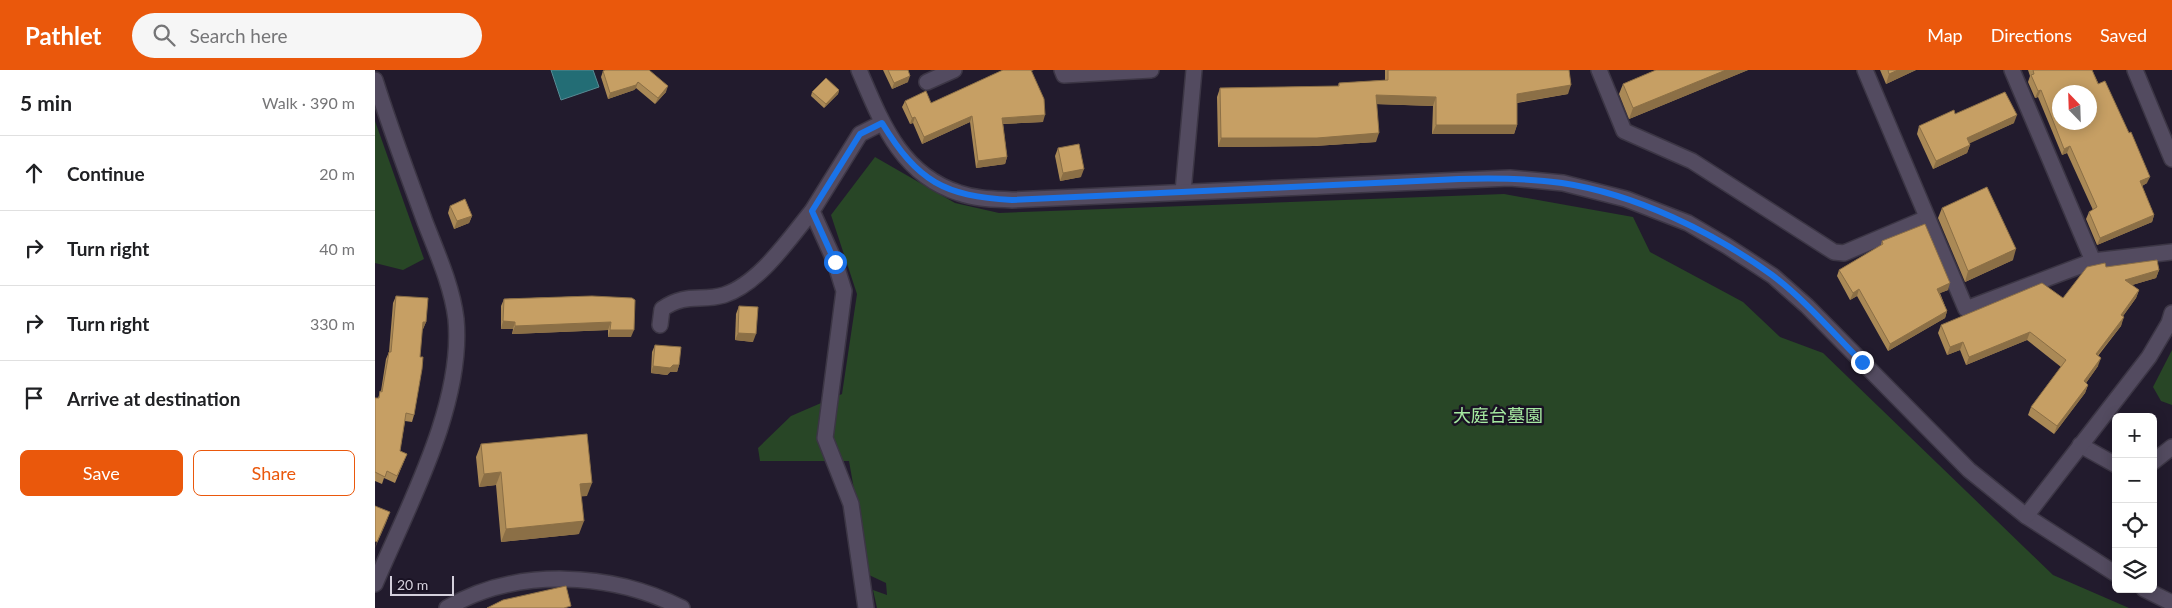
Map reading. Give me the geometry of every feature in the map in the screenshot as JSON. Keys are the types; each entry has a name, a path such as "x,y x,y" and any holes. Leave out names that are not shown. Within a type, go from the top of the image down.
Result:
{"street":[{"path":"859,70 882,123 898,150 913,167 935,182 966,195 981,198 1012,200 1510,178 1563,183 1627,199 1687,223 1773,276 1807,306 1969,470 2026,516 2112,571"},
{"path":"927,82 954,70"},
{"path":"1062,70 1064,75 1151,70"},
{"path":"1183,192 1194,70"},
{"path":"1599,70 1624,131 1692,161 1834,252 1844,253 1927,218"},
{"path":"1865,70 1965,309 2093,261 2172,252"},
{"path":"2012,70 2093,261"},
{"path":"2135,70 2172,159"},
{"path":"375,80 388,121 447,278 456,318 456,354 450,391 424,469 375,584"},
{"path":"660,325 662,309 672,301 723,295 744,285 773,259 812,211 860,134 882,123"},
{"path":"812,211 835,262 844,291 825,438 851,504 866,608"},
{"path":"2026,516 2149,358 2172,313"},
{"path":"2080,445 2112,463"},
{"path":"2157,459 2172,447"},
{"path":"447,608 459,600 505,585 562,579 617,584 660,597 682,608"},
{"path":"2153,593 2172,602"}],"green space":[{"path":"375,121 424,259 403,270 375,263"},
{"name":"大庭台墓園","path":"875,157 955,203 999,213 1504,194 1633,217 1650,252 1743,302 1780,337 1823,353 2053,575 2129,608 877,608 873,590 887,595 886,583 869,575 849,461 760,461 758,448 791,416 842,394 857,294 831,215"},
{"path":"2172,350 2172,405 2161,401 2153,387"}],"shaded area":[{"path":"551,70 593,70 599,87 561,100"}],"building":[{"path":"649,70 668,86 658,98 638,82 636,85 610,93 603,71"},
{"path":"888,70 908,70 910,76 894,83"},
{"path":"1003,70 1031,70 1044,99 1045,115 1002,118 1007,157 978,161 972,116 924,137 915,117 912,118 905,101 926,91 931,103"},
{"path":"1388,70 1569,70 1571,85 1517,94 1517,125 1436,125 1436,97 1376,95 1379,133 1317,138 1221,138 1220,88 1339,86 1339,83 1388,80"},
{"path":"1656,70 1726,70 1633,108 1623,84"},
{"path":"1888,70 1898,70 1889,74"},
{"path":"2033,70 2092,70 2098,84 2105,81 2129,133 2131,132 2150,177 2140,181 2154,215 2100,238 2089,212 2097,207 2070,146 2064,149 2057,130 2097,130 2097,85 2052,85 2052,118 2041,90 2038,91 2031,75 2034,74"},
{"path":"826,78 839,90 826,104 812,92"},
{"path":"2005,92 2017,115 1967,138 1970,145 1936,161 1919,126 1954,110 1955,114"},
{"path":"1079,144 1084,169 1063,173 1058,148"},
{"path":"1987,187 2016,249 1968,271 1942,208"},
{"path":"465,199 472,216 457,221 450,206"},
{"path":"1925,224 1950,283 1937,289 1947,311 1890,344 1859,289 1853,293 1839,270 1883,244 1882,241"},
{"path":"2157,260 2159,270 2125,280 2139,290 2121,315 2124,317 2096,354 2101,358 2084,381 2088,385 2057,426 2031,407 2066,360 2030,332 1969,357 1963,342 1950,347 1941,325 2042,283 2063,298 2087,267 2105,263 2106,267"},
{"path":"396,296 428,298 426,322 423,322 420,357 423,357 422,369 414,415 406,413 400,451 407,454 397,476 387,471 385,477 375,472 375,398 379,398 380,391 382,392 389,352 391,352"},
{"path":"592,296 632,298 635,300 634,330 610,330 611,322 515,326 515,322 503,321 504,299"},
{"path":"739,306 758,307 756,334 738,333"},
{"path":"655,345 681,347 679,365 673,365 670,368 653,366"},
{"path":"587,434 592,483 580,484 584,521 506,529 501,472 484,474 481,444"},
{"path":"375,506 390,512 377,542 375,541"},
{"path":"566,586 571,606 564,608 487,608 503,600"}],"route":[{"path":"835,262 812,211 860,134 882,123 898,150 913,167 935,182 958,193 981,198 1012,200 1459,179 1510,178 1563,183 1627,199 1687,223 1727,246 1773,276 1807,306 1862,362"}]}
